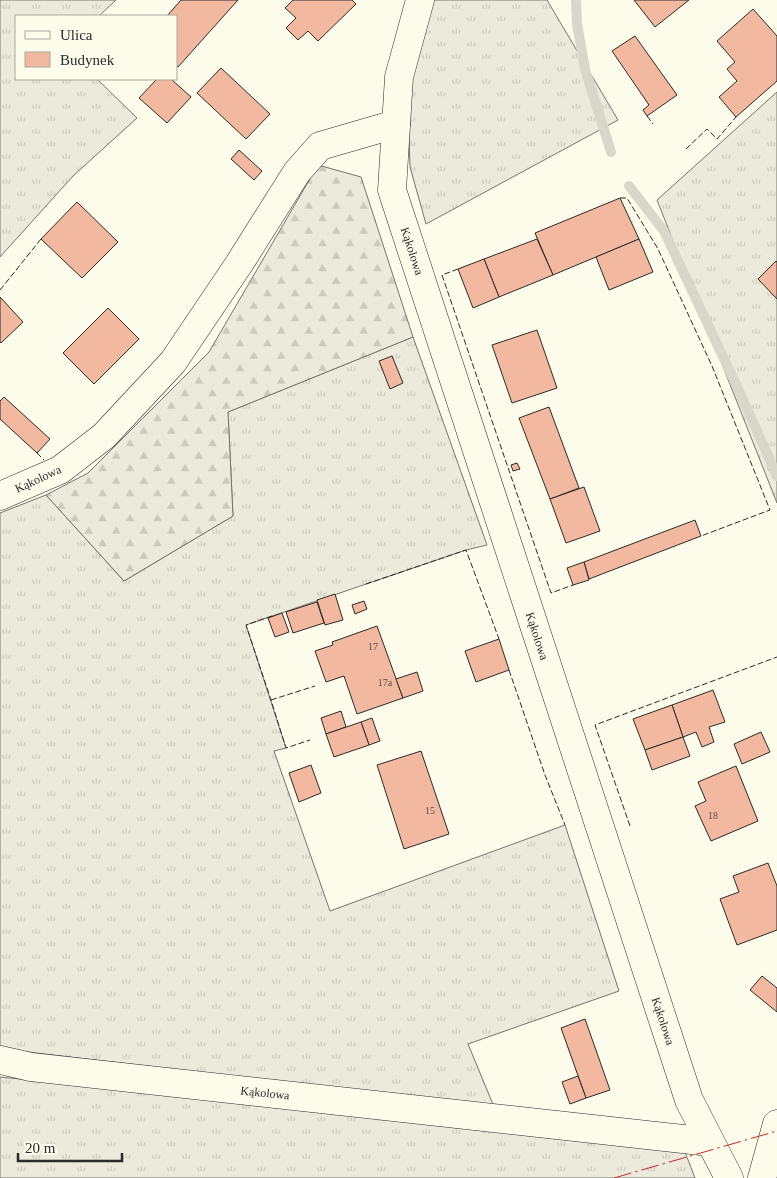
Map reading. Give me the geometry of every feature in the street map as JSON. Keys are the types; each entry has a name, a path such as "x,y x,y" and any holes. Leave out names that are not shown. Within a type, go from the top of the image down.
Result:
{"street":[{"name":"Kąkolowa","path":"420,0 399,77 392,190 689,1100 729,1178"},
{"name":"Kąkolowa","path":"0,496 60,470 97,442 173,362 239,264 297,172 320,146 396,124"},
{"name":"Kąkolowa","path":"0,1060 31,1067 710,1142"},
{"path":"762,1178 777,1124"}],"green space":[{"path":"0,0 116,0 100,15 15,15 15,80 98,80 137,118 73,176 0,257"},
{"path":"431,0 547,0 618,120 426,224 410,167 408,109 417,42"},
{"path":"777,92 777,503 657,200"},
{"path":"318,165 361,177 413,337 228,412 233,516 124,581 46,495 88,473 209,352"},
{"path":"413,337 487,545 466,550 246,625 286,748 274,751 330,911 565,825 619,991 468,1044 497,1114 341,1089 11,1050 0,1047 0,513 46,495 124,581 233,516 228,412"},
{"path":"0,1077 281,1105 685,1152 695,1178 0,1178"}],"building":[{"path":"181,0 238,0 178,67 178,15 168,15"},
{"path":"293,0 352,0 356,4 318,41 308,31 298,40 286,28 296,18 285,8"},
{"path":"634,0 689,0 655,27"},
{"path":"753,9 777,36 777,81 736,117 719,97 737,81 727,69 735,62 717,41"},
{"path":"635,36 677,95 647,116 643,110 649,105 612,51"},
{"path":"221,68 270,114 246,139 197,93"},
{"path":"156,80 172,80 191,97 167,123 139,98"},
{"path":"239,150 262,171 254,180 231,159"},
{"path":"620,198 639,239 553,275 535,233"},
{"path":"77,202 118,242 82,278 41,239"},
{"path":"537,239 553,275 499,297 484,259"},
{"path":"639,239 653,272 609,290 596,257"},
{"path":"484,259 499,297 473,308 458,269"},
{"path":"777,262 777,299 758,279"},
{"path":"0,297 23,322 1,343 0,342"},
{"path":"108,308 139,339 94,384 63,353"},
{"path":"537,330 557,388 512,403 492,345"},
{"path":"392,356 403,383 390,389 379,361"},
{"path":"4,397 50,439 37,453 0,419 0,401"},
{"path":"549,407 579,488 550,499 519,418"},
{"path":"517,463 520,469 513,471 511,465"},
{"path":"584,487 600,531 566,543 550,499"},
{"path":"695,520 701,536 589,579 584,562"},
{"path":"584,562 589,580 573,585 567,568"},
{"path":"335,594 343,620 325,625 317,600"},
{"path":"364,601 367,609 355,614 352,605"},
{"path":"317,602 324,623 293,633 286,612"},
{"path":"282,613 289,632 275,637 268,618"},
{"path":"377,626 403,698 357,714 344,676 326,682 315,651 333,645 332,642"},
{"path":"499,639 509,670 476,682 465,651"},
{"path":"417,672 423,691 403,698 396,679"},
{"path":"713,690 725,722 709,727 714,742 702,747 696,732 683,737 672,705"},
{"path":"672,705 683,737 645,750 633,719"},
{"path":"341,711 346,727 326,734 321,718"},
{"path":"372,718 380,741 369,745 361,722"},
{"path":"361,722 369,745 334,757 326,734"},
{"path":"761,732 770,752 742,764 734,744"},
{"path":"683,737 690,756 652,770 645,750"},
{"path":"421,751 449,834 404,849 377,765"},
{"path":"311,765 321,793 299,802 289,773"},
{"path":"736,766 758,821 711,841 695,806 706,801 698,782"},
{"path":"768,863 777,886 777,930 737,945 720,899 739,892 733,876"},
{"path":"762,976 777,988 777,1012 750,990"},
{"path":"585,1019 610,1090 586,1098 561,1028"},
{"path":"578,1076 586,1098 570,1104 562,1082"}],"waterway":[{"path":"576,0 577,24 585,69 611,152"},
{"path":"629,186 664,231 777,476"}],"fence":[{"path":"647,116 653,124"},
{"path":"686,149 707,129 717,139 736,117"},
{"path":"620,198 627,198 658,249 712,366 770,510 701,536"},
{"path":"0,290 41,239"},
{"path":"458,269 442,275 551,593 573,585"},
{"path":"37,453 44,460"},
{"path":"366,584 466,550 499,639"},
{"path":"272,616 246,625 286,748 310,740"},
{"path":"630,826 595,725 777,657"},
{"path":"509,670 545,775 565,825"},
{"path":"271,700 315,686"}],"power":[{"path":"614,1178 777,1131"}]}
